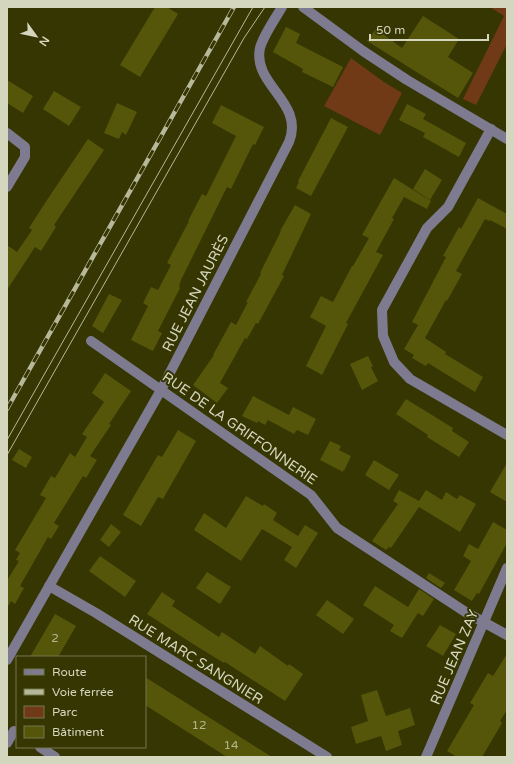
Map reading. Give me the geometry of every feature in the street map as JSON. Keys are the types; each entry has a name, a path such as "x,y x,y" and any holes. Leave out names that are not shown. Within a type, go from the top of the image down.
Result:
{"street":[{"name":"RUE JEAN JAURÈS","path":"7,660 161,390 292,133 293,124 290,114 264,74 259,56 260,47 282,7"},
{"path":"303,7 363,52 407,80 507,139"},
{"path":"491,129 448,207 427,228 382,310 382,336 394,362 410,379 507,435"},
{"path":"7,133 25,147 25,157 7,187"},
{"name":"RUE DE LA GRIFFONNERIE","path":"91,341 311,495 337,528 467,613 507,635"},
{"name":"RUE JEAN ZAY","path":"426,757 507,568"},
{"name":"RUE MARC SANGNIER","path":"49,586 101,616 327,757"},
{"path":"7,743 13,730"},
{"path":"42,748 55,757"}],"green space":[{"path":"490,7 507,7 507,44 476,105 463,99 504,16"},
{"path":"351,58 402,93 380,135 324,106"}],"building":[{"path":"155,7 167,7 178,14 140,77 120,65"},
{"path":"423,16 459,39 448,57 473,73 458,98 367,41 376,29 402,48"},
{"path":"286,27 300,34 296,43 343,67 333,87 302,72 303,69 273,52"},
{"path":"7,80 33,96 23,113 7,103"},
{"path":"54,91 81,107 69,126 43,109"},
{"path":"117,103 137,112 126,135 122,132 119,139 104,133"},
{"path":"407,104 426,114 423,119 466,143 459,157 423,137 425,133 399,120"},
{"path":"221,105 264,127 255,145 253,144 231,189 227,187 181,280 180,288 158,331 162,333 153,351 131,340 148,306 143,303 151,287 158,290 171,265 167,263 188,221 202,194 206,196 236,136 212,123"},
{"path":"331,118 348,127 311,196 296,188 299,182 298,181"},
{"path":"88,139 104,150 54,225 56,227 41,251 35,247 7,290 7,245 17,252 32,230 29,228"},
{"path":"425,169 442,180 430,200 413,189"},
{"path":"394,178 431,201 427,209 404,197 376,252 383,255 346,323 348,324 322,375 306,366 326,326 310,317 321,296 333,302 369,238 362,235"},
{"path":"478,198 507,214 507,229 485,219 456,271 462,274 425,338 446,352 445,354 483,377 475,392 428,363 426,366 412,358 414,355 404,349 418,325 412,322 446,257 443,256 459,227 461,229"},
{"path":"295,205 311,214 282,275 284,276 258,324 256,323 247,339 245,338 220,383 228,388 217,403 193,385 214,355 231,322 236,325 280,231"},
{"path":"109,294 122,300 103,333 92,326"},
{"path":"368,356 373,366 371,367 378,381 362,390 350,364"},
{"path":"105,373 131,391 109,424 111,425 90,456 97,460 86,478 83,476 54,523 59,526 51,539 48,537 20,586 24,588 15,604 11,601 7,608 7,579 19,561 16,560 20,553 15,550 46,498 40,495 51,476 55,478 70,453 75,457 87,437 82,434 104,402 92,393"},
{"path":"253,396 289,415 293,407 316,419 308,435 297,430 294,434 268,420 265,425 242,416"},
{"path":"406,399 453,428 452,431 469,442 459,457 427,437 428,435 396,414"},
{"path":"178,430 196,441 163,499 158,497 141,526 123,515 158,455 162,457"},
{"path":"330,441 341,446 339,450 351,456 343,472 320,460"},
{"path":"19,449 32,457 26,468 12,460"},
{"path":"374,460 399,475 389,490 365,475"},
{"path":"507,463 507,502 490,492"},
{"path":"399,490 419,501 426,490 442,500 446,492 457,499 460,495 476,504 460,532 419,507 391,548 389,547 386,550 372,541 398,504 393,501"},
{"path":"246,496 263,506 264,504 277,513 273,520 298,536 305,525 318,533 296,568 284,560 292,547 262,529 241,561 194,530 204,513 226,528"},
{"path":"493,522 507,530 507,543 479,594 477,593 472,601 454,590 471,561 463,556 469,544 478,549"},
{"path":"111,524 121,532 109,547 100,540"},
{"path":"100,556 136,581 125,597 89,571"},
{"path":"207,572 231,587 220,604 196,588"},
{"path":"429,573 445,583 441,588 426,578"},
{"path":"375,586 408,607 419,589 434,599 423,616 418,613 402,638 390,631 394,625 363,605"},
{"path":"162,592 175,601 172,606 219,637 222,632 255,654 260,646 288,666 289,664 303,674 285,701 147,614"},
{"path":"327,600 354,619 343,634 316,615"},
{"path":"55,614 76,626 59,656 31,656"},
{"path":"440,625 456,634 443,656 426,646"},
{"path":"507,654 507,710 500,721 502,723 482,757 457,757 447,751 474,705 470,703 488,673 493,676"},
{"path":"146,678 272,757 227,757 146,706"},
{"path":"377,690 386,716 410,708 415,725 398,731 402,745 386,751 381,736 356,744 351,727 368,721 361,695"}],"tram line":[{"path":"7,440 253,7"},
{"path":"7,455 244,38 265,7"}],"railway":[{"path":"7,409 234,7"}]}
